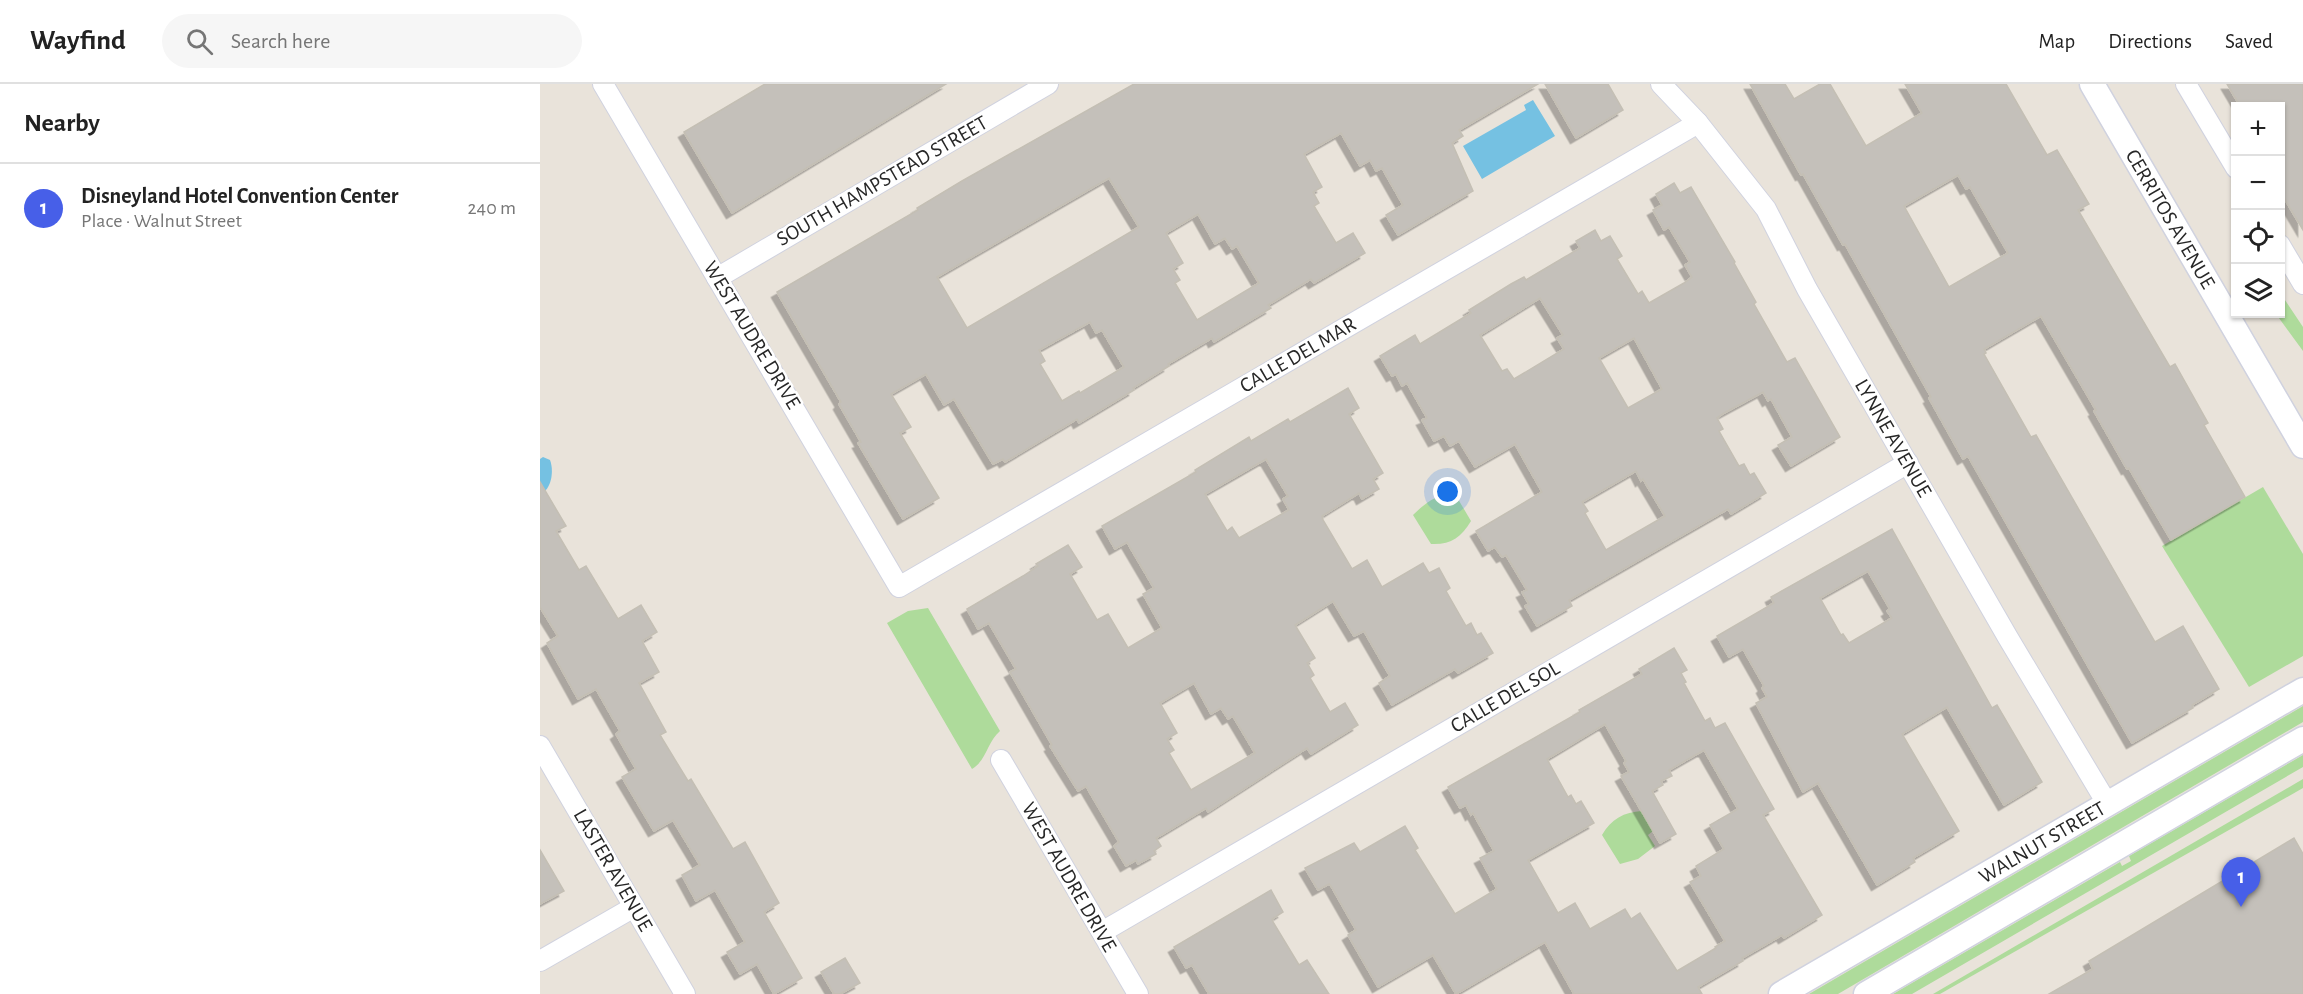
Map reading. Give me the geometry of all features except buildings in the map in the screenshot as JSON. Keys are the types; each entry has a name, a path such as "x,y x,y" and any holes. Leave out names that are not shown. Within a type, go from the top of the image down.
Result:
{"street":[{"name":"WEST AUDRE DRIVE","path":"603,84 898,587"},
{"name":"SOUTH HAMPSTEAD STREET","path":"717,278 1048,84"},
{"name":"LYNNE AVENUE","path":"1661,84 1698,123 1766,209 1807,289 2108,805"},
{"name":"CERRITOS AVENUE","path":"2092,84 2303,446"},
{"path":"2186,84 2231,161"},
{"name":"CALLE DEL MAR","path":"898,587 1698,123"},
{"path":"2285,253 2303,284"},
{"name":"CALLE DEL SOL","path":"1102,932 1908,463"},
{"name":"WALNUT STREET","path":"1780,994 2303,690"},
{"name":"WALNUT STREET","path":"1866,994 2303,739"},
{"name":"LASTER AVENUE","path":"540,746 685,994"},
{"name":"WEST AUDRE DRIVE","path":"1001,760 1138,994"},
{"path":"540,961 634,907"}],"green space":[{"path":"2285,300 2303,327 2303,351 2279,318 2285,318"},
{"path":"2263,487 2303,554 2303,656 2249,687 2162,546"},
{"path":"1447,494 1455,494 1471,521 1463,532 1449,542 1431,544 1413,515 1428,502"},
{"path":"928,608 1000,731 992,740 981,761 972,769 887,623 908,611"},
{"path":"2303,706 2303,722 1838,994 1809,994"},
{"path":"2303,755 2303,767 1912,994 1893,994 2120,862 2122,866 2131,861 2129,856"},
{"path":"2303,779 2303,788 1940,994 1933,994"},
{"path":"1642,811 1653,831 1648,835 1655,846 1638,859 1620,864 1602,835 1619,817"}],"water":[{"path":"1533,100 1555,136 1482,179 1463,146 1526,110 1524,105"},
{"path":"543,457 550,460 552,474 547,488 540,494 540,459"}],"place":[{"name":"Disneyland Hotel Convention Center","path":"2241,907"}]}
